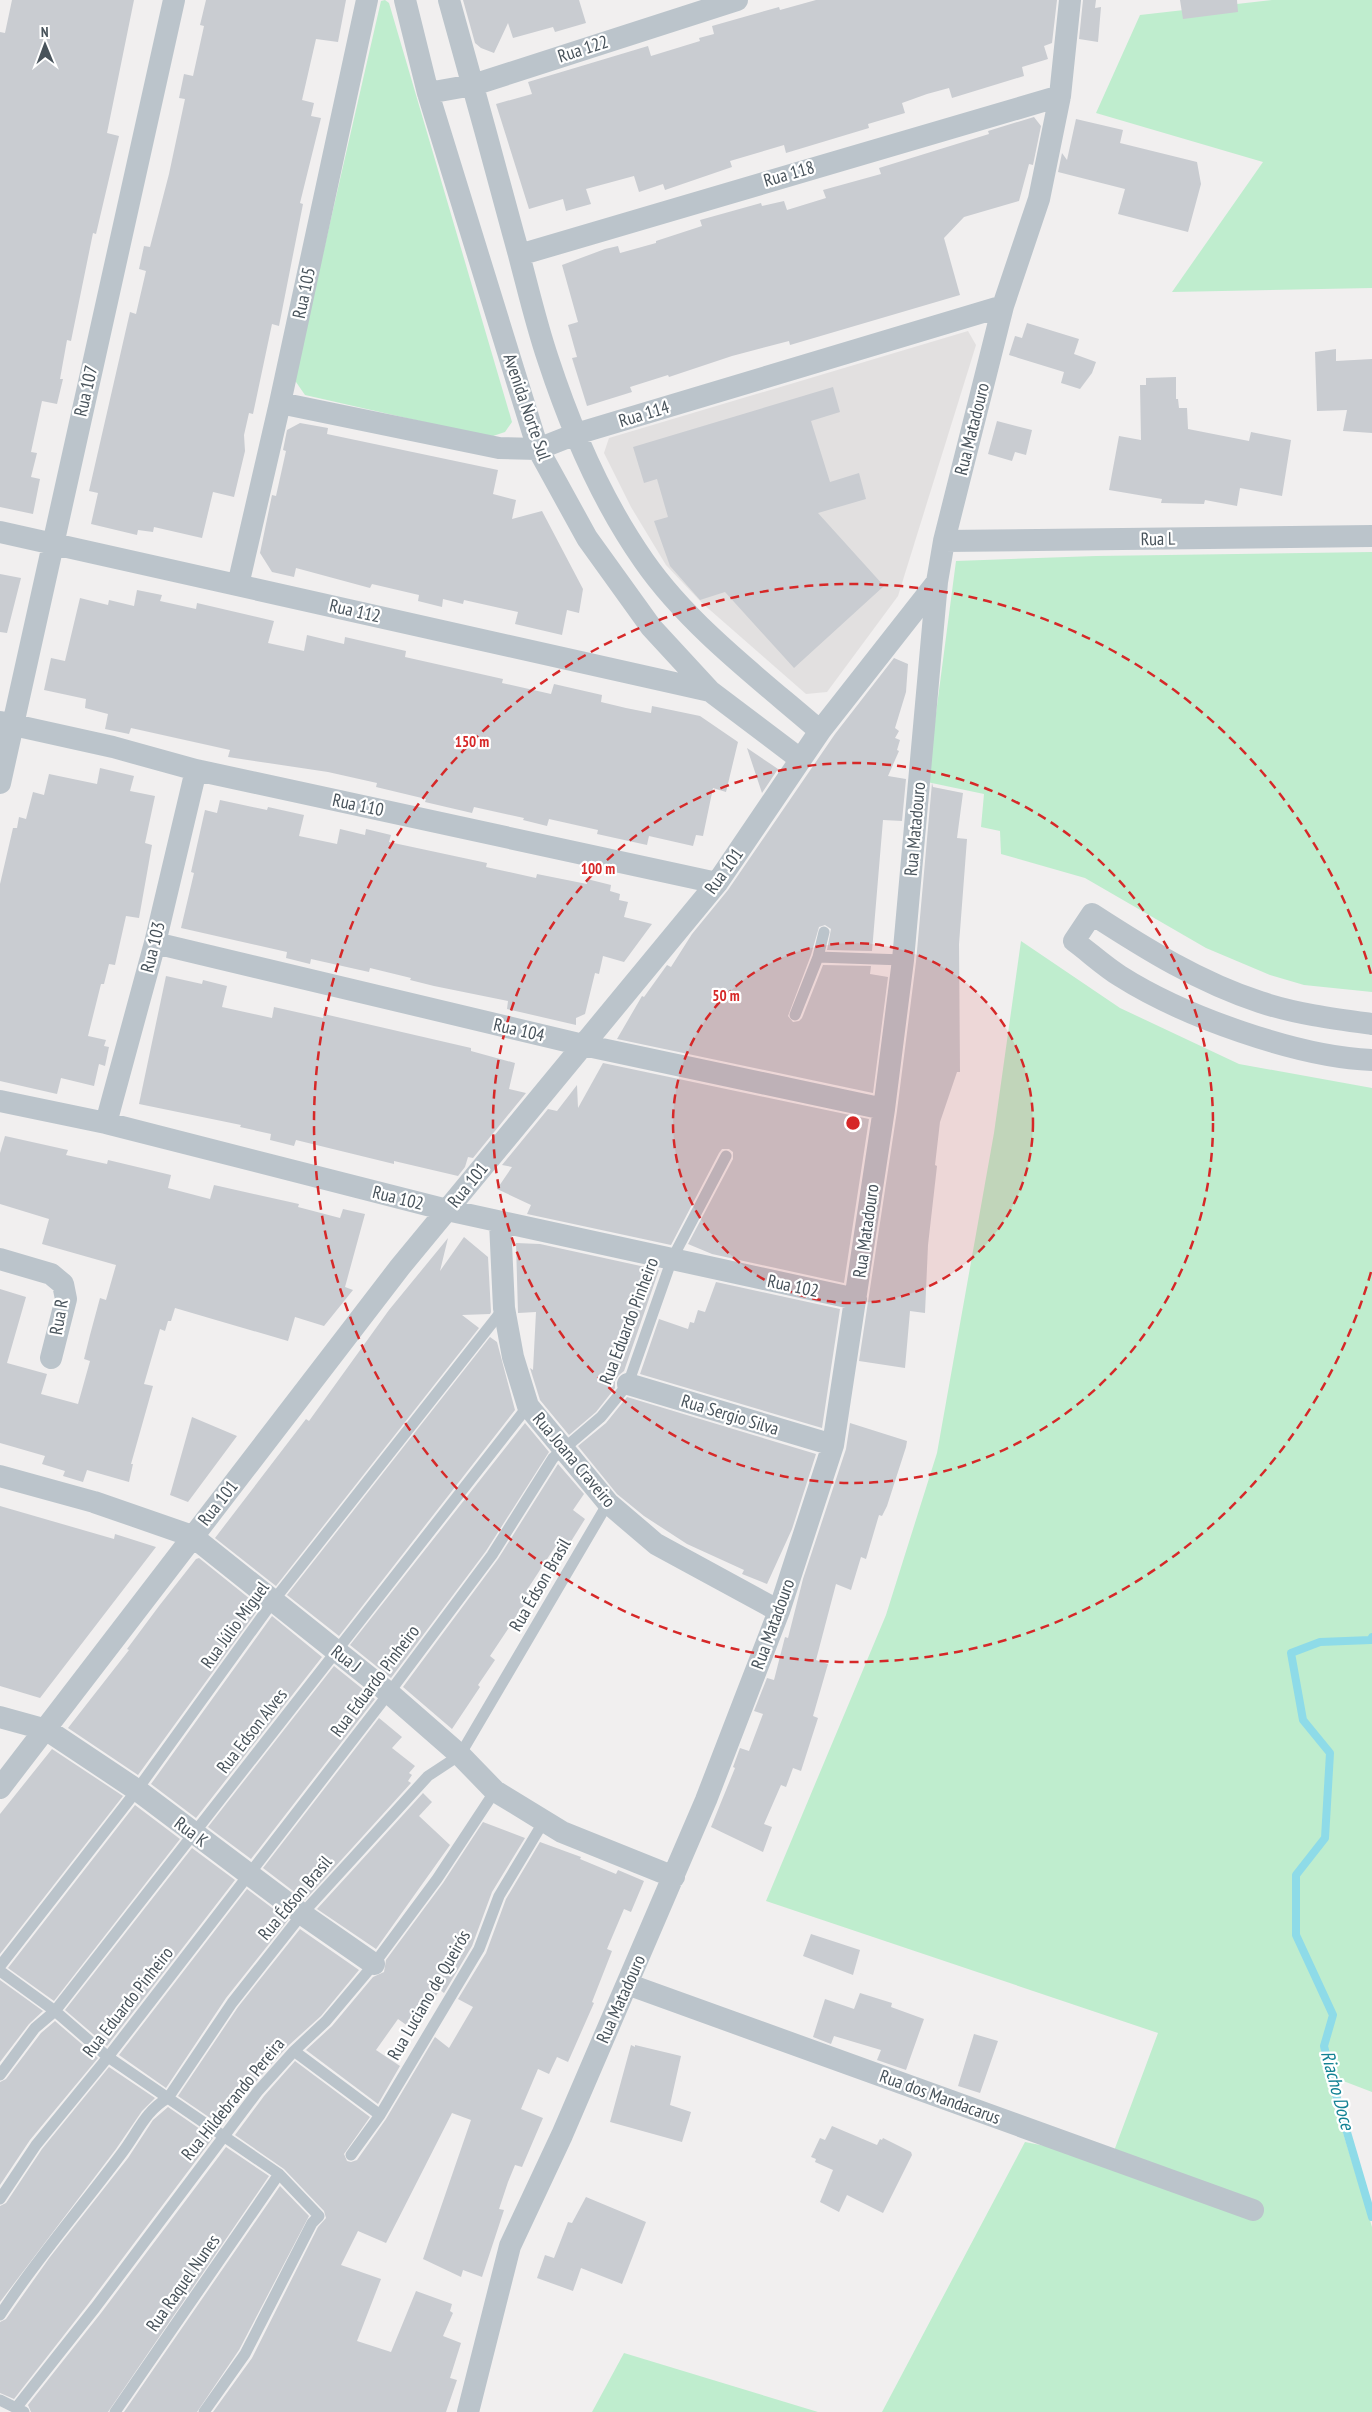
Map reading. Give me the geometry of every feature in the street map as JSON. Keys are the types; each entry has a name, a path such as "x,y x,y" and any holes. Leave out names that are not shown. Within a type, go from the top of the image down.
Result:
{"street":[{"name":"Rua 107","path":"0,783 6,723 52,543 174,0"},
{"name":"Rua 105","path":"238,585 280,403 366,0"},
{"name":"Avenida Norte Sul","path":"405,0 428,93 538,449 586,538 651,627 710,690 800,759"},
{"name":"Avenida Norte Sul","path":"449,0 548,359 576,434 618,518 644,561 663,585 731,656 820,731"},
{"name":"Rua 122","path":"428,93 473,85 737,0"},
{"name":"Rua Matadouro","path":"468,2412 510,2246 627,1984 706,1800 779,1612 833,1445 884,1109 903,960 937,582 944,541 1004,306 1039,199 1060,96 1070,0"},
{"name":"Rua 118","path":"519,255 1060,96"},
{"name":"Rua 114","path":"280,403 500,448 538,449 576,434 1004,306"},
{"name":"Rua 112","path":"0,532 710,690"},
{"name":"Rua L","path":"944,541 1372,536"},
{"name":"Rua 101","path":"0,1788 400,1267 717,883 820,731 937,582"},
{"name":"Rua 110","path":"6,723 113,747 196,770 717,883"},
{"name":"Rua 103","path":"106,1123 155,943 196,770"},
{"path":"1372,1024 1297,1012 1226,990 1174,964 1092,914 1074,941 1119,976 1170,1003 1224,1026 1329,1055 1372,1060"},
{"name":"Rua 104","path":"155,943 583,1046 884,1109"},
{"name":"Rua 102","path":"0,1101 106,1123 447,1210 856,1299"},
{"name":"Rua Joana Craveiro","path":"500,1222 504,1308 513,1357 528,1406 608,1503 656,1544 779,1612"},
{"name":"Rua R","path":"0,1260 51,1274 63,1284 66,1299 51,1358"},
{"name":"Rua Sergio Silva","path":"628,1384 833,1445"},
{"name":"Rua J","path":"0,1476 94,1502 192,1536 389,1693 460,1755 495,1791 562,1832 674,1877"},
{"name":"Rua K","path":"0,1717 46,1730 137,1790 302,1914 374,1964"},
{"name":"Rua dos Mandacarus","path":"627,1984 1253,2210"}],"lane":[{"path":"795,1015 818,958 824,932"},
{"path":"818,958 903,960"},
{"name":"Rua Eduardo Pinheiro","path":"0,2199 36,2145 108,2057 389,1693 492,1555 554,1458 601,1417 628,1384 672,1259 726,1156"},
{"name":"Rua Júlio Miguel","path":"0,1966 137,1790 274,1600 504,1308"},
{"name":"Rua Edson Alves","path":"0,2075 35,2028 55,2011 528,1406"},
{"name":"Rua Édson Brasil","path":"0,2315 17,2288 123,2152 154,2106 168,2098 232,2003 302,1914 428,1776 460,1755 608,1503"},
{"name":"Rua Hildebrando Pereira","path":"20,2410 224,2134 258,2091 294,2050 326,2021 374,1964 437,1879 495,1791"},
{"name":"Rua Luciano de Queirós","path":"351,2155 380,2116 479,1949 499,1896 544,1821"},
{"path":"0,1970 55,2011 108,2057 224,2134 279,2174 319,2216 312,2223 245,2354 204,2412"},
{"path":"294,2050 380,2116"},
{"name":"Rua Raquel Nunes","path":"115,2412 279,2174"},
{"path":"0,2400 20,2410"}],"shaded area":[{"path":"968,331 976,345 898,596 827,692 806,694 702,603 666,565 631,507 604,453 609,438"}],"green space":[{"path":"385,0 389,3 512,422 505,432 490,437 305,395 296,382 296,371 381,1"},
{"path":"1272,0 1372,0 1372,288 1172,292 1263,162 1096,113 1140,15"},
{"path":"1372,552 1372,992 1304,985 1270,975 1206,948 1085,878 1001,854 1000,831 981,827 984,794 927,782 956,561 1096,556"},
{"path":"1021,941 1120,1008 1239,1064 1372,1088 1372,2092 1325,2074 1372,2227 1372,2412 882,2412 1025,2142 1111,2159 1158,2033 766,1901 886,1615 937,1453 994,1133"},
{"path":"624,2353 818,2412 592,2412"}],"building":[{"path":"12,0 134,0 107,133 119,136 96,234 93,233 71,341 67,340 60,379 63,379 57,404 42,401 31,452 37,453 31,477 40,479 33,514 0,507 0,32 5,33"},
{"path":"206,0 346,0 338,42 316,39 302,100 314,103 311,116 321,118 300,203 303,204 279,326 272,324 253,414 249,413 244,435 245,451 234,497 213,492 202,538 154,527 153,532 138,530 137,535 91,524 98,493 89,491 130,312 136,314 146,271 139,269 144,246 150,247 169,174 185,99 179,98 184,74 193,76 204,26 200,25"},
{"path":"463,0 579,0 586,23 555,32 553,27 513,38 508,23 494,53 481,48 475,43"},
{"path":"816,0 1057,0 1052,43 1044,46 1048,59 1022,67 1024,76 952,98 949,88 927,94 902,103 905,113 868,124 869,128 786,153 784,145 730,161 732,167 665,190 663,184 639,192 634,176 586,189 591,204 566,211 563,199 529,209 496,104 532,94 528,82 648,46 651,56 700,41 699,38 714,34 712,26 779,7 780,10"},
{"path":"1083,0 1096,0 1095,8 1101,7 1098,42 1079,39"},
{"path":"1180,0 1237,0 1238,12 1183,19"},
{"path":"1034,117 1041,126 1033,165 1029,164 1019,201 964,217 944,238 960,295 790,345 789,341 732,356 669,377 668,375 630,387 632,392 587,406 572,358 577,357 568,325 578,322 562,265 605,249 618,246 620,253 656,243 656,241 702,226 700,220 761,203 762,206 784,201 787,210 826,198 823,190 881,174 879,168 989,134 988,131"},
{"path":"1076,119 1123,130 1120,143 1197,162 1201,184 1188,232 1118,214 1125,189 1058,172 1062,153 1067,160"},
{"path":"1027,323 1079,339 1074,354 1096,362 1092,373 1080,389 1061,383 1064,372 1009,355 1015,336 1022,338"},
{"path":"1336,349 1336,361 1372,359 1372,433 1343,431 1347,410 1317,411 1315,352"},
{"path":"1176,377 1176,399 1178,399 1179,408 1187,408 1188,429 1249,441 1251,432 1291,440 1282,496 1240,488 1237,506 1205,500 1204,504 1161,503 1162,499 1109,490 1119,436 1141,440 1140,385 1146,385 1146,378"},
{"path":"833,387 840,412 811,421 830,482 859,473 866,499 818,513 884,586 794,668 725,592 700,600 670,566 654,521 668,517 657,479 644,483 633,447"},
{"path":"997,421 1032,430 1026,455 1015,452 1012,461 988,454"},
{"path":"300,423 328,428 327,434 498,470 493,494 516,500 512,519 542,511 583,589 579,613 567,610 562,635 515,624 518,612 464,600 463,604 443,599 442,607 418,601 419,595 372,584 370,588 296,568 294,577 272,572 260,553 272,495 276,496 286,451 283,450 287,430"},
{"path":"0,574 21,578 7,633 0,632"},
{"path":"137,590 162,595 160,601 196,609 197,603 274,621 268,643 304,651 307,635 344,644 345,637 406,651 405,657 503,679 502,683 551,694 554,684 602,695 601,702 626,708 651,713 652,706 700,716 738,742 726,792 713,788 703,836 696,835 693,846 649,836 647,845 597,834 598,830 549,819 547,826 523,820 524,818 474,807 472,813 425,802 426,799 376,787 377,783 328,772 228,757 230,750 131,728 129,734 105,729 108,714 85,708 86,699 44,690 51,658 65,661 80,598 108,605 109,600 134,606"},
{"path":"894,658 908,664 906,692 895,728 899,731 895,738 900,740 897,750 899,751 888,776 906,779 902,821 883,820 872,951 827,950 831,929 825,925 819,927 811,955 788,1016 793,1022 799,1021 802,1018 823,965 871,966 870,974 888,977 873,1093 617,1039 642,996 644,997 667,965 671,967 692,934 728,890 835,734"},
{"path":"747,748 778,769 762,793"},
{"path":"100,768 134,776 130,791 155,796 145,843 152,845 139,918 126,916 115,965 109,964 104,984 101,984 88,1036 106,1040 104,1046 109,1047 105,1066 99,1064 94,1086 61,1078 57,1094 0,1081 0,884 13,828 17,828 19,817 26,819 33,792 44,795 49,774 97,784"},
{"path":"932,783 933,787 963,793 957,838 967,839 959,944 960,1072 957,1072 940,1122 928,1245 925,1313 910,1311 905,1368 859,1361 897,1111 916,962"},
{"path":"220,800 267,810 268,807 304,815 299,836 337,844 340,829 365,835 366,829 391,835 389,842 487,863 486,867 536,878 537,874 587,884 587,879 611,885 610,891 620,894 619,900 628,902 624,917 652,924 624,962 603,956 599,974 595,973 585,1014 576,1018 576,1025 507,1009 508,1001 434,986 370,968 369,972 311,959 310,964 286,958 287,952 181,928 194,873 191,872 205,810 217,813"},
{"path":"166,976 202,984 203,980 227,986 222,1007 272,1018 274,1007 323,1018 324,1014 471,1048 471,1051 515,1063 509,1089 526,1093 473,1158 468,1157 465,1167 458,1176 394,1161 394,1164 296,1140 294,1146 270,1140 271,1134 240,1127 241,1125 139,1104"},
{"path":"603,1063 869,1119 844,1283 712,1254 688,1244 733,1159 733,1152 729,1149 722,1149 719,1153 671,1245 527,1214 531,1205 497,1189 512,1167 502,1165 548,1109 557,1111 577,1085 578,1108"},
{"path":"5,1136 68,1150 66,1155 107,1164 108,1160 171,1175 168,1188 210,1199 214,1185 299,1204 298,1207 340,1218 343,1209 365,1214 345,1287 353,1290 324,1326 295,1317 288,1341 175,1308 171,1321 168,1321 165,1331 160,1329 144,1384 153,1386 131,1464 133,1464 129,1482 87,1470 83,1482 63,1476 65,1471 42,1464 45,1456 0,1443 0,1289 26,1297 7,1363 47,1374 41,1394 78,1404 90,1361 84,1359 100,1298 106,1300 116,1265 42,1244 49,1219 0,1204 0,1153"},
{"path":"464,1237 488,1257 490,1314 462,1315 479,1328 276,1586 215,1538 306,1419 309,1421 389,1310 448,1238 440,1271"},
{"path":"516,1243 540,1244 659,1270 624,1371 615,1381 615,1388 596,1412 569,1435 540,1400 530,1368 533,1370 536,1312 518,1313"},
{"path":"716,1282 840,1309 822,1428 640,1374 659,1319 688,1329 690,1322 694,1323 698,1310 705,1312"},
{"path":"490,1337 497,1342 515,1410 339,1636 287,1595"},
{"path":"627,1397 816,1454 792,1529 767,1584 742,1574 744,1570 687,1544 644,1516 617,1494 578,1446 606,1423"},
{"path":"192,1417 237,1436 188,1502 170,1495"},
{"path":"525,1423 549,1452 486,1551 391,1678 350,1645"},
{"path":"850,1423 907,1441 906,1447 887,1506 882,1516 879,1515 866,1559 861,1557 851,1590 836,1584 816,1660 828,1664 813,1716 818,1718 801,1771 793,1768 786,1787 781,1785 764,1824 772,1827 763,1852 711,1827 735,1768 733,1767 740,1748 749,1751 763,1714 754,1711 767,1678 774,1680 785,1637 788,1638 803,1579 846,1449"},
{"path":"558,1464 584,1494 573,1510 585,1519 570,1543 562,1537 527,1590 532,1593 490,1656 495,1660 478,1685 480,1687 452,1729 403,1687 498,1559"},
{"path":"0,1506 114,1539 115,1534 156,1547 40,1698 0,1686"},
{"path":"199,1558 260,1607 138,1775 68,1728 129,1650 127,1649 159,1606 196,1559"},
{"path":"272,1616 322,1657 196,1818 151,1784"},
{"path":"334,1666 375,1699 251,1859 208,1827"},
{"path":"379,1718 402,1737 392,1748 415,1766 409,1773 412,1775 408,1781 411,1783 305,1900 263,1868"},
{"path":"52,1749 123,1796 0,1954 0,1814"},
{"path":"423,1793 432,1802 419,1816 450,1845 376,1949 317,1909"},
{"path":"135,1805 180,1839 54,2001 8,1968"},
{"path":"483,1822 525,1838 492,1892 472,1946 444,1993 440,1990 412,2029 398,2019 376,2050 400,2066 378,2104 306,2050 332,2026 373,1977 384,1972 386,1960 443,1883"},
{"path":"540,1842 581,1857 580,1859 616,1874 618,1870 644,1881 631,1912 624,1909 607,1949 612,1951 592,2002 594,2003 568,2062 557,2057 549,2074 538,2069 521,2109 543,2118 522,2167 515,2165 508,2182 499,2209 504,2210 482,2277 463,2270 461,2277 423,2259 471,2120 452,2113 386,2243 358,2231 341,2265 381,2279 357,2341 391,2352 416,2291 452,2304 450,2311 453,2313 443,2336 461,2343 450,2378 457,2380 446,2412 213,2412 252,2358 318,2227 326,2218 324,2211 284,2169 235,2135 264,2096 295,2061 370,2117 344,2154 347,2161 357,2160 386,2119 435,2037 449,2048 473,2007 458,1999 486,1953 506,1899"},
{"path":"192,1848 235,1880 107,2046 65,2010"},
{"path":"247,1889 288,1920 226,1998 166,2088 119,2055"},
{"path":"300,1929 359,1970 321,2016 288,2046 252,2086 222,2126 178,2096 238,2007"},
{"path":"811,1934 860,1950 853,1975 803,1956"},
{"path":"0,1980 43,2011 29,2024 0,2062"},
{"path":"860,1993 892,2003 891,2007 924,2019 906,2070 877,2060 881,2050 834,2036 831,2044 813,2037 825,1999 854,2009"},
{"path":"55,2021 98,2058 30,2140 0,2185 0,2082 6,2079 41,2033"},
{"path":"974,2034 998,2041 980,2093 958,2086"},
{"path":"631,2045 681,2056 670,2105 691,2112 682,2142 610,2122"},
{"path":"109,2067 155,2098 142,2111 116,2149 0,2302 0,2206 6,2203 42,2149"},
{"path":"168,2107 213,2138 14,2399 0,2393 0,2322 6,2319 50,2257 128,2158 153,2120"},
{"path":"832,2126 877,2145 880,2139 882,2140 883,2138 911,2152 912,2155 883,2213 847,2195 839,2212 820,2202 833,2170 815,2162 816,2159 811,2157 820,2138 825,2140"},
{"path":"226,2147 269,2176 108,2412 31,2412 28,2405 101,2313"},
{"path":"280,2186 309,2216 239,2350 197,2412 124,2412"},
{"path":"586,2197 646,2222 622,2284 581,2268 573,2291 537,2278 545,2255 554,2258 568,2222 572,2223"}],"waterway":[{"name":"Riacho Doce","path":"1372,1637 1371,1640 1320,1642 1291,1653 1303,1720 1330,1753 1325,1838 1296,1875 1296,1935 1333,2015 1324,2046 1336,2095 1372,2217"}]}
